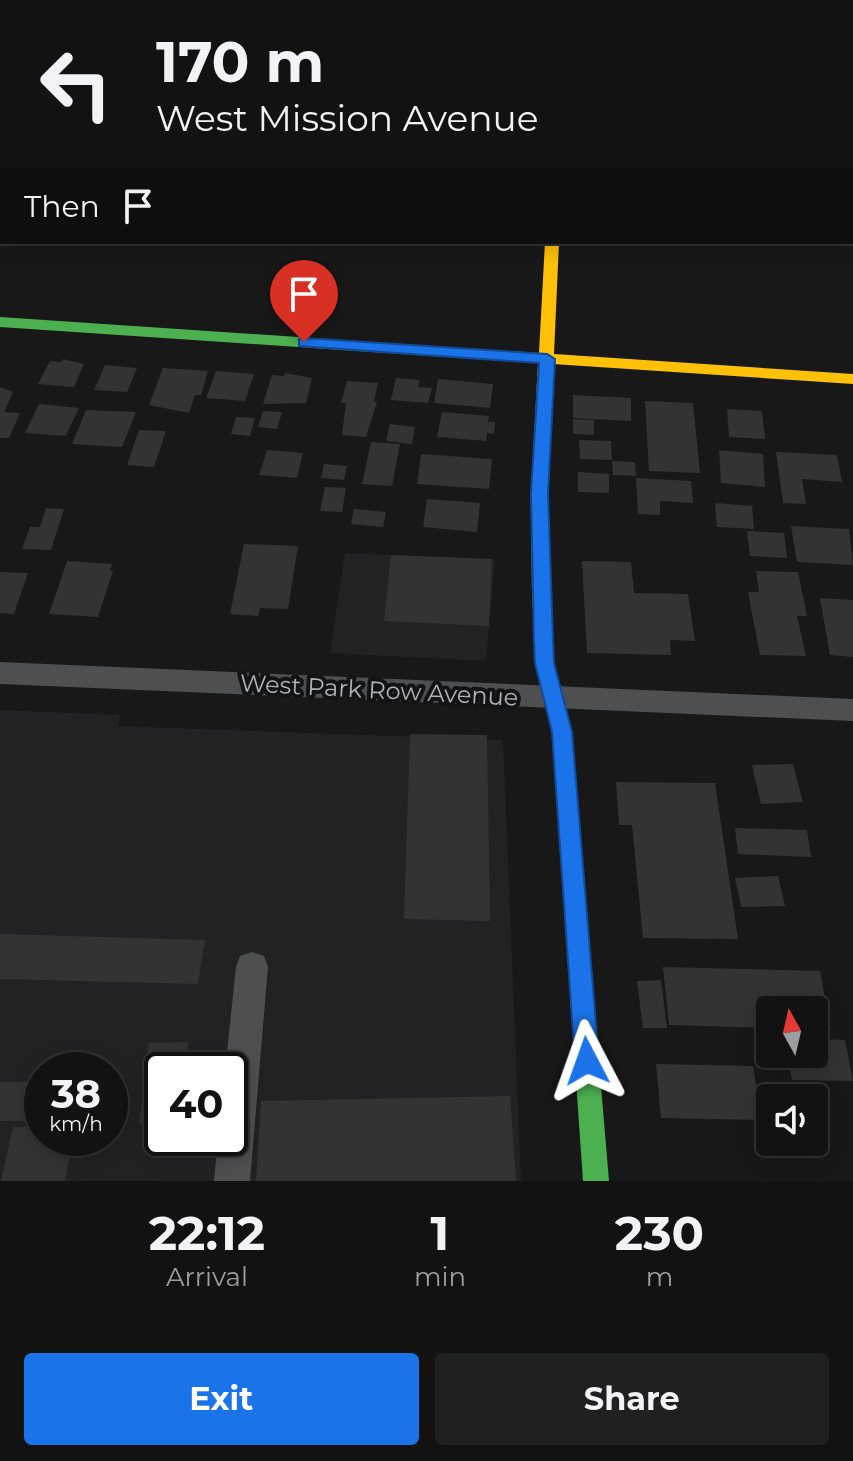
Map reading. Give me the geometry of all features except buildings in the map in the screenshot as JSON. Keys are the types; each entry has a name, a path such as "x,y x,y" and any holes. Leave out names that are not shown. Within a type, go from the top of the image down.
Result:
{"street":[{"path":"552,244 539,494 541,592 545,663 562,732 596,1181"},
{"path":"0,322 853,379"},
{"name":"West Park Row Avenue","path":"0,673 853,710"},
{"path":"232,1181 252,967"}],"shaded area":[{"path":"345,553 495,560 486,661 330,653"},
{"path":"0,710 120,715 118,726 503,740 521,1181 0,1181"}],"traffic: fast":[{"path":"0,322 475,354"},
{"path":"565,778 596,1181"}],"traffic: slow":[{"path":"552,244 539,494 541,592 545,663 562,732 565,778"},
{"path":"475,354 853,379"}],"route":[{"path":"304,342 547,359 539,494 543,640 545,663 562,732 587,1061"}]}
